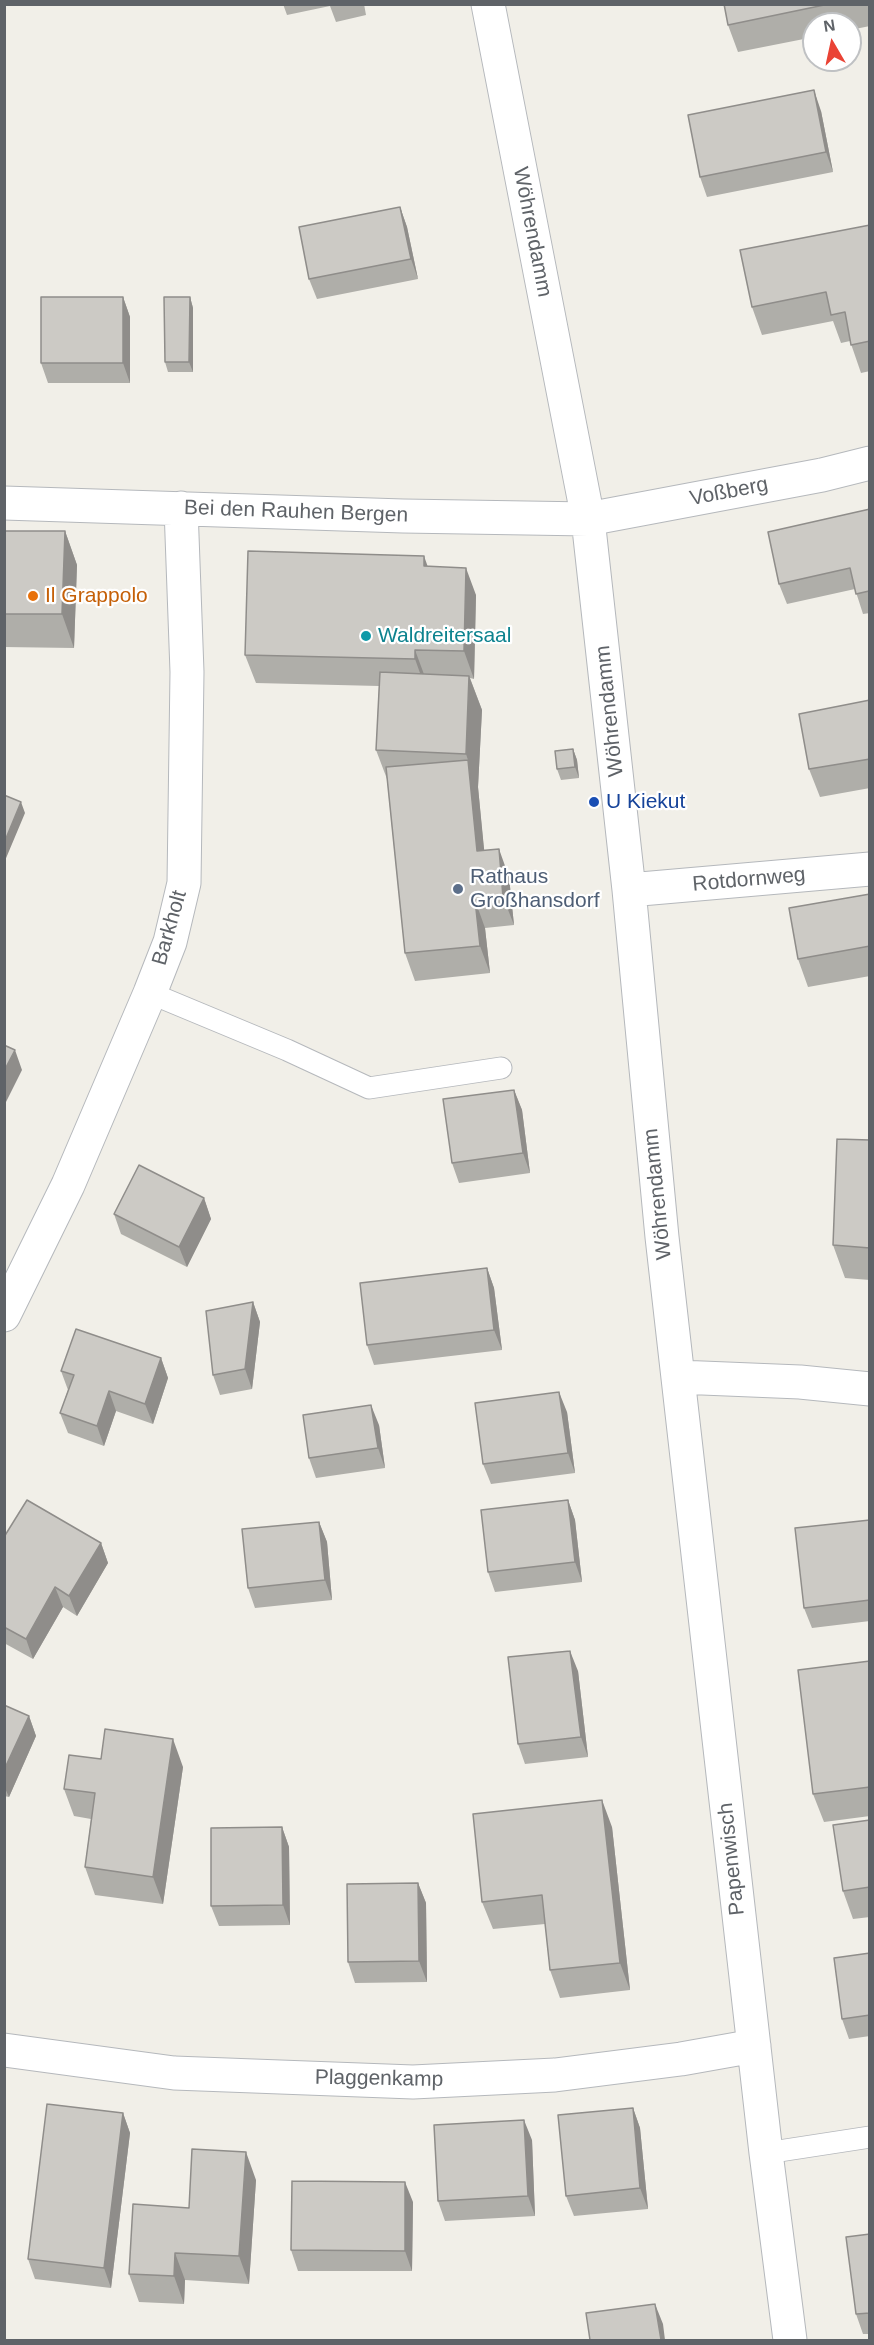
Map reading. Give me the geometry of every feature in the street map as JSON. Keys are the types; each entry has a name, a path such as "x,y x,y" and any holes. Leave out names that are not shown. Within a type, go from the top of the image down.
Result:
{"street":[{"name":"Wöhrendamm","path":"488,4 588,519 629,890 662,1237 678,1377"},
{"name":"Voßberg","path":"588,519 822,475 870,463"},
{"name":"Bei den Rauhen Bergen","path":"4,502 403,516 588,519"},
{"name":"Barkholt","path":"4,1315 68,1185 150,993 170,942 184,883 187,672 181,508"},
{"name":"Rotdornweg","path":"629,890 870,869"},
{"path":"678,1377 800,1382 870,1389"},
{"name":"Papenwisch","path":"678,1377 766,2153 790,2340"},
{"name":"Plaggenkamp","path":"4,2050 174,2073 413,2082 555,2075 681,2059 754,2046"}],"lane":[{"path":"150,993 287,1050 369,1088 501,1068"},
{"path":"766,2153 870,2138"}],"building":[{"path":"724,4 829,4 728,25"},
{"path":"814,90 826,152 700,177 688,115"},
{"path":"400,207 411,259 309,279 299,227"},
{"path":"870,225 870,341 851,345 845,312 831,315 826,292 752,307 740,250"},
{"path":"41,297 123,297 123,363 41,363"},
{"path":"164,297 190,297 189,362 165,362"},
{"path":"870,509 870,595 869,591 856,594 850,568 779,584 768,532"},
{"path":"4,531 65,531 62,614 4,614"},
{"name":"Waldreitersaal","path":"248,551 424,556 424,566 466,568 464,651 415,650 415,659 245,655"},
{"path":"380,672 469,676 466,754 376,750"},
{"path":"870,700 870,759 809,769 799,714"},
{"path":"573,749 575,767 557,769 555,751"},
{"name":"Rathaus Großhansdorf","path":"468,760 477,851 499,849 503,897 475,900 480,946 405,953 386,767"},
{"path":"4,795 21,802 4,843"},
{"path":"870,894 870,946 798,959 789,908"},
{"path":"4,1045 15,1050 4,1071"},
{"path":"514,1090 523,1153 452,1163 443,1099"},
{"path":"837,1139 870,1140 870,1248 833,1245"},
{"path":"139,1165 204,1198 179,1247 114,1214"},
{"path":"487,1268 494,1330 367,1345 360,1283"},
{"path":"253,1302 245,1369 213,1375 206,1311"},
{"path":"76,1329 161,1358 145,1404 109,1391 97,1426 60,1413 74,1375 61,1371"},
{"path":"559,1392 568,1453 483,1464 475,1403"},
{"path":"371,1405 378,1448 309,1458 303,1415"},
{"path":"27,1500 101,1543 69,1596 55,1587 26,1639 4,1627 4,1537"},
{"path":"568,1500 575,1562 488,1572 481,1510"},
{"path":"870,1520 870,1600 804,1608 795,1528"},
{"path":"319,1522 325,1580 248,1588 242,1529"},
{"path":"570,1651 581,1737 518,1744 508,1657"},
{"path":"870,1661 870,1787 813,1794 798,1670"},
{"path":"4,1705 29,1716 4,1770"},
{"path":"105,1729 173,1739 153,1877 85,1867 95,1793 64,1789 69,1755 101,1759"},
{"path":"602,1800 620,1963 550,1970 542,1895 482,1902 473,1814"},
{"path":"870,1820 870,1887 843,1891 833,1825"},
{"path":"282,1827 283,1905 211,1906 211,1828"},
{"path":"418,1883 419,1961 348,1962 347,1884"},
{"path":"870,1953 870,2015 842,2019 834,1958"},
{"path":"47,2104 123,2113 104,2268 28,2259"},
{"path":"633,2108 640,2188 566,2196 558,2115"},
{"path":"524,2120 528,2196 438,2201 434,2125"},
{"path":"192,2149 246,2152 239,2256 175,2253 174,2276 129,2274 133,2204 189,2208"},
{"path":"292,2181 405,2182 405,2251 291,2250"},
{"path":"870,2234 870,2313 856,2314 846,2237"},
{"path":"655,2304 661,2340 590,2340 586,2313"}],"place":[{"name":"Il Grappolo","path":"33,596"},
{"name":"Waldreitersaal","path":"366,636"},
{"name":"U Kiekut","path":"594,802"},
{"name":"Rathaus Großhansdorf","path":"458,889"}]}
